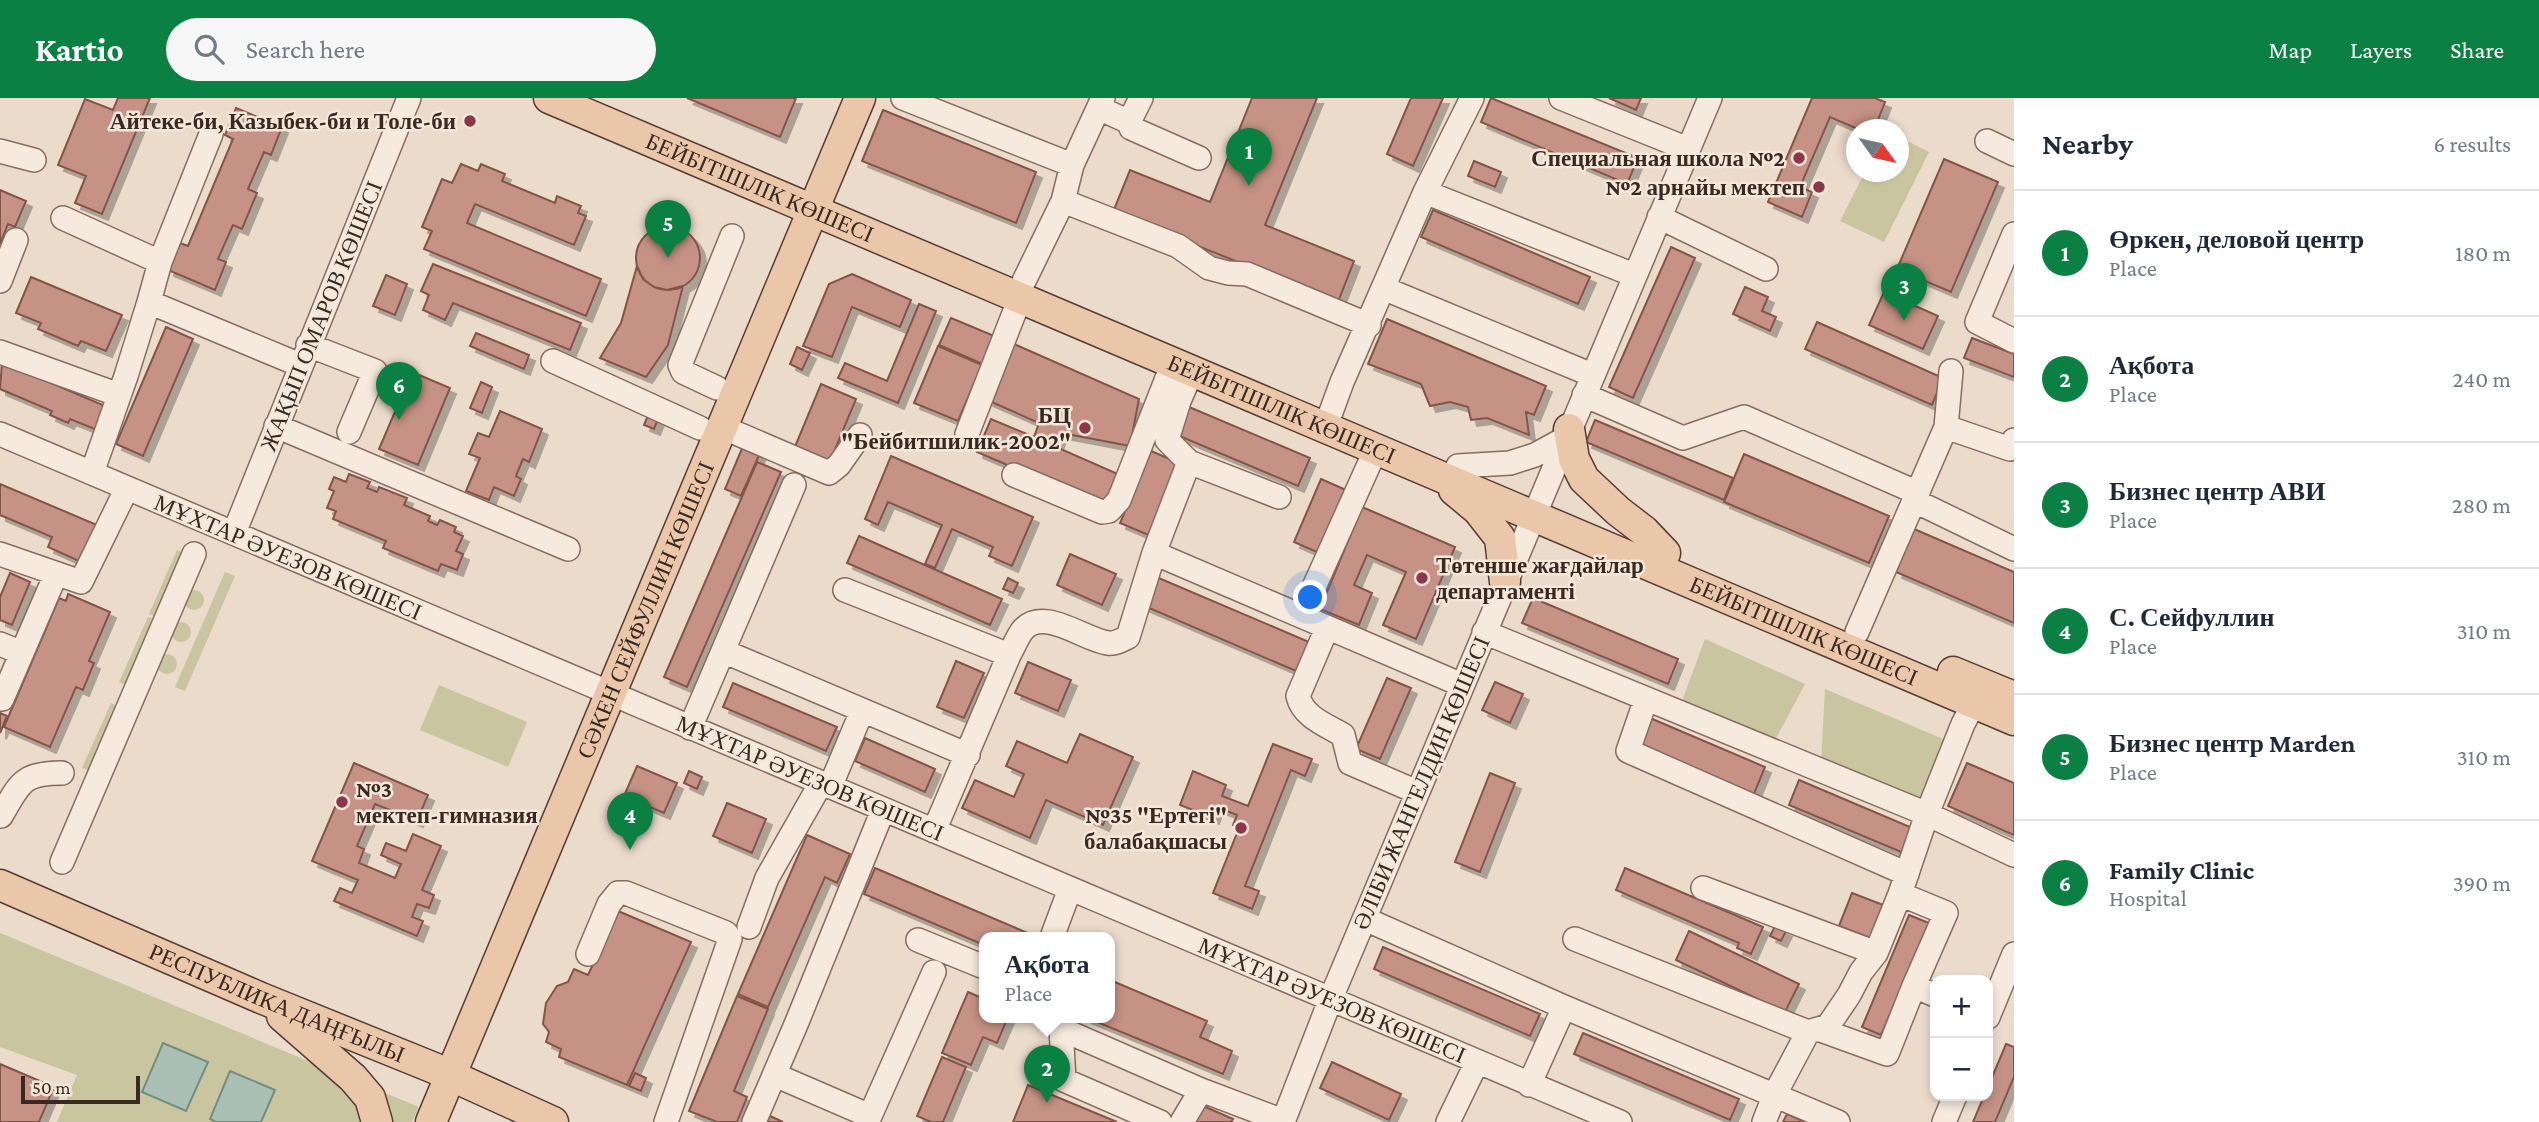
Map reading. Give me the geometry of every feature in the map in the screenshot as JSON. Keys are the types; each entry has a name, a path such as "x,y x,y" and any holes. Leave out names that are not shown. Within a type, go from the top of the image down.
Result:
{"main road":[{"name":"БЕЙБІТШІЛІК КӨШЕСІ","path":"549,98 807,199 1022,290 1331,412 1458,466 1535,508 2014,720"},
{"name":"БЕЙБІТШІЛІК КӨШЕСІ","path":"592,98 807,199"},
{"name":"СӘКЕН СЕЙФУЛЛИН КӨШЕСІ","path":"413,1122 442,1072 807,199 841,98"},
{"name":"СӘКЕН СЕЙФУЛЛИН КӨШЕСІ","path":"711,428 717,388 807,199 860,98"},
{"name":"БЕЙБІТШІЛІК КӨШЕСІ","path":"1022,290 1182,367 1415,466 1665,553 2014,697"},
{"path":"1567,433 1574,459 1584,479 1665,553"},
{"path":"1415,466 1461,494 1479,510 1500,538 1504,582"},
{"name":"РЕСПУБЛИКА ДАҢҒЫЛЫ","path":"0,885 261,998 442,1072 553,1122"},
{"path":"261,998 353,1079 370,1098 377,1122"},
{"name":"СӘКЕН СЕЙФУЛЛИН КӨШЕСІ","path":"431,1122 442,1072"}],"street":[{"name":"ЖАҚЫП ОМАРОВ КӨШЕСІ","path":"234,533 409,98"},
{"path":"903,98 1072,165"},
{"path":"1129,122 1141,98"},
{"path":"1331,412 1425,192 1472,98"},
{"path":"1561,98 1688,149"},
{"name":"ӘЛІБИ ЖАНГЕЛДИН КӨШЕСІ","path":"1283,1122 1331,998 1504,582 1710,98"},
{"path":"967,434 1022,290 1063,201 1072,165 1101,103 1129,122 1131,128 1199,158"},
{"path":"92,473 160,262 211,134"},
{"path":"1987,141 2014,154"},
{"path":"0,151 34,160"},
{"path":"1425,192 1634,275"},
{"path":"1063,201 1178,246 1209,268 1227,273 1247,274 1369,325"},
{"path":"1659,217 1766,269"},
{"path":"64,218 160,262"},
{"path":"2014,234 1977,322 2014,341"},
{"path":"717,388 683,372 680,365 732,236"},
{"path":"0,281 16,240"},
{"path":"1383,288 1588,385 1683,438 1744,417 1916,497 2014,549"},
{"path":"149,302 304,355 375,371 349,432"},
{"path":"0,352 119,395"},
{"path":"553,361 711,428 829,473 839,465 860,435"},
{"path":"1182,367 1179,401 1167,440 1189,462 1279,497"},
{"path":"1014,475 1102,512 1109,510 1119,500 1182,367"},
{"path":"1857,632 1945,427 1951,371"},
{"path":"276,426 569,549"},
{"path":"1945,427 2010,449 2014,440"},
{"path":"1458,466 1510,463 1535,455 1567,433"},
{"name":"МҰХТАР ӘУЕЗОВ КӨШЕСІ","path":"0,434 1620,1122"},
{"path":"1301,616 1376,449"},
{"path":"934,831 1009,655 1023,629 1034,623 1047,621 1108,643 1119,642 1128,636 1154,553 1189,462"},
{"path":"691,728 794,485"},
{"path":"0,554 81,582 127,488"},
{"path":"1154,553 1462,685"},
{"path":"62,862 194,554"},
{"path":"0,699 56,573"},
{"path":"845,590 1009,655"},
{"path":"1327,628 1298,696 1300,705 1305,712 1343,735 1350,763 1417,792"},
{"path":"1484,632 1927,814 2014,855"},
{"path":"0,644 22,653"},
{"path":"723,651 968,755"},
{"path":"1574,939 1813,1031 1886,1054 1925,991 1945,913 1904,884 1628,751 1646,699"},
{"path":"1764,1122 1775,1094 1813,1031 1828,1026 1876,953 1904,884 1927,814 1973,703"},
{"path":"749,927 767,878 825,785 862,711"},
{"path":"0,817 20,783 34,775 62,773"},
{"path":"754,1122 883,810"},
{"path":"1703,888 1876,953"},
{"path":"1054,932 1070,889"},
{"path":"588,954 609,904 618,893 626,893 726,933 730,939 666,1122"},
{"path":"1364,919 1564,1007 1838,1122"},
{"path":"918,940 979,965"},
{"path":"1993,1005 2014,954"},
{"path":"775,1075 870,1116 934,972"},
{"path":"1529,1085 1564,1007"},
{"path":"1057,1023 1201,1090 1283,1122"},
{"path":"1057,1023 1064,1080 1160,1122"},
{"path":"1448,1122 1477,1062"},
{"path":"1182,1122 1201,1090"},
{"path":"1944,1122 1953,1101"}],"shaded area":[{"path":"1909,142 1929,152 1884,242 1840,221 1860,182 1909,182"},
{"path":"177,550 187,555 159,618 149,614"},
{"path":"225,572 235,576 185,691 175,687"},
{"path":"194,590 201,593 204,600 201,607 194,610 187,607 184,600 187,593"},
{"path":"148,617 158,621 129,687 119,682"},
{"path":"181,622 188,625 191,632 188,639 181,642 174,639 171,632 174,625"},
{"path":"1705,639 1805,684 1773,744 1681,704"},
{"path":"167,654 174,657 177,664 174,671 167,674 160,671 157,664 160,657"},
{"path":"439,685 527,722 508,767 420,730"},
{"path":"1825,689 1948,741 1923,805 1821,763"},
{"path":"111,703 121,707 92,772 82,768"},
{"path":"0,933 419,1107 412,1122 57,1122 77,1075 0,1047"},
{"path":"163,1043 208,1062 186,1111 142,1092"},
{"path":"230,1071 275,1090 261,1122 216,1122 210,1119"}],"building":[{"path":"118,98 150,98 102,214 75,203 86,176 58,165 85,99 113,110"},
{"path":"687,98 796,98 780,137"},
{"path":"1252,98 1317,98 1265,225 1354,261 1338,302 1113,212 1130,170 1210,202"},
{"path":"1411,98 1443,98 1413,166 1387,154"},
{"path":"1491,98 1638,158 1627,184 1481,122"},
{"path":"1609,98 1641,98 1636,110"},
{"name":"Специальная школа №2","path":"1812,98 1875,98 1885,102 1878,119 1846,119 1846,124 1830,117 1800,187 1812,192 1802,217 1768,202"},
{"path":"236,108 282,127 271,155 264,152 248,189 257,193 242,229 233,225 218,259 226,262 215,290 168,270 180,243 188,246 233,139 225,135"},
{"path":"883,110 1036,172 1016,223 862,161"},
{"path":"1944,159 1998,182 1951,292 1897,269"},
{"path":"1474,161 1501,172 1495,187 1468,176"},
{"path":"461,164 478,171 481,164 505,174 502,181 555,203 557,196 581,206 578,213 586,216 574,245 475,204 467,223 601,279 586,316 424,249 432,231 422,227 442,179 452,183"},
{"path":"0,190 26,201 15,227 8,224 0,244"},
{"path":"1433,210 1590,277 1578,304 1421,237"},
{"path":"668,226 680,228 691,235 698,246 698,270 691,281 680,288 668,290 656,288 645,281 638,270 636,258 638,246 645,235 656,228"},
{"path":"1671,247 1695,258 1633,398 1609,387"},
{"path":"433,264 581,323 570,350 453,303 445,320 423,310 429,295 421,291"},
{"path":"637,266 643,279 654,287 667,290 683,286 668,345 646,377 600,358 621,323"},
{"path":"852,274 911,300 900,327 852,307 832,357 803,346 829,284"},
{"path":"386,275 407,284 395,315 373,306"},
{"path":"31,277 122,315 106,351 81,341 78,346 38,329 41,323 16,313"},
{"path":"1745,287 1768,297 1762,311 1776,317 1770,331 1733,314"},
{"path":"1884,292 1938,316 1923,349 1869,325"},
{"path":"919,304 936,311 898,403 838,378 845,363 887,381"},
{"path":"951,318 999,338 987,366 939,345"},
{"path":"1387,319 1546,386 1534,415 1526,412 1529,435 1487,418 1471,420 1468,407 1450,402 1430,406 1421,384 1368,364"},
{"path":"1817,322 1943,378 1932,405 1805,349"},
{"path":"166,327 193,339 143,456 116,444"},
{"path":"476,333 529,355 524,369 470,346"},
{"path":"1972,338 2014,354 2014,377 1964,358"},
{"name":"БЦ \"Бейбитшилик-2002\"","path":"1014,344 1139,399 1130,446 1061,433 1056,447 1120,475 1105,507 977,452 991,419 1034,437 1039,423 987,400"},
{"path":"938,346 982,365 958,421 914,403"},
{"path":"797,347 810,353 802,370 790,364"},
{"path":"2,362 112,409 102,432 70,419 68,423 50,415 52,411 0,389"},
{"path":"412,372 450,388 418,465 379,449"},
{"path":"481,382 492,387 482,413 470,408"},
{"path":"821,384 856,399 829,464 794,449"},
{"path":"1189,407 1310,458 1298,486 1177,435"},
{"path":"500,411 542,429 529,462 523,459 516,476 521,479 514,496 494,487 489,500 466,491 480,458 469,454 478,433 489,437"},
{"path":"649,413 659,417 654,429 644,425"},
{"path":"1595,420 1733,478 1724,500 1586,442"},
{"path":"743,446 760,453 741,496 725,489"},
{"path":"1151,451 1184,465 1153,537 1120,523"},
{"path":"1744,454 1889,516 1869,563 1724,502"},
{"path":"891,456 1033,517 1012,566 989,556 993,547 952,529 935,568 925,564 942,525 888,502 878,525 865,519"},
{"path":"757,462 781,472 687,687 664,677"},
{"path":"349,474 370,482 367,488 377,492 379,487 407,498 404,505 430,516 428,521 437,525 440,520 456,527 454,532 463,536 456,551 463,554 457,570 441,564 438,571 383,548 386,541 333,519 336,511 327,508 334,491 329,489 334,477 346,482"},
{"path":"1321,479 1346,490 1319,553 1294,542"},
{"path":"0,484 97,525 81,562 48,547 52,537 0,515"},
{"name":"Төтенше жағдайлар департаменті","path":"1362,507 1455,547 1416,639 1383,625 1406,572 1367,555 1354,585 1372,593 1359,625 1320,609"},
{"path":"1914,529 2014,572 2014,623 1896,572"},
{"path":"859,536 1002,599 990,625 847,563"},
{"path":"1070,554 1116,574 1102,605 1057,585"},
{"path":"10,573 30,582 12,625 0,620 0,597"},
{"path":"1154,576 1309,642 1296,671 1142,605"},
{"path":"1008,578 1018,583 1013,593 1003,589"},
{"path":"68,594 110,612 89,661 94,663 83,690 76,687 50,747 4,727 59,598 66,601"},
{"path":"1533,598 1678,659 1668,684 1522,623"},
{"path":"956,661 984,673 964,718 937,707"},
{"path":"1028,662 1071,680 1058,711 1015,693"},
{"path":"1387,678 1411,688 1380,759 1356,749"},
{"path":"1495,682 1523,694 1510,723 1482,710"},
{"path":"733,683 837,727 826,751 723,707"},
{"path":"0,713 7,716 0,733"},
{"path":"1650,718 1765,767 1754,794 1638,745"},
{"path":"1080,734 1133,757 1103,825 1046,800 1030,838 962,808 975,780 1014,797 1024,774 1006,766 1017,741 1067,763"},
{"path":"865,738 935,769 925,792 855,761"},
{"path":"1273,744 1312,759 1305,776 1291,770 1245,886 1259,891 1252,909 1213,893 1239,828 1233,825 1237,815 1217,807 1213,818 1180,805 1193,771 1226,785 1222,796 1248,806"},
{"path":"354,763 428,795 417,821 375,804 357,846 364,849 359,863 395,878 401,864 381,855 386,843 406,851 413,834 441,846 422,890 434,895 429,908 417,904 412,917 423,921 417,936 334,901 340,888 352,893 358,880 312,861"},
{"path":"1967,763 2014,783 2014,835 1948,806"},
{"path":"637,766 677,783 664,813 624,796"},
{"path":"689,771 702,777 697,789 684,783"},
{"path":"1490,773 1515,783 1480,872 1455,862"},
{"path":"1799,780 1917,830 1906,854 1789,805"},
{"path":"727,803 766,819 752,853 713,836"},
{"path":"807,835 850,854 837,883 825,877 768,1007 738,994"},
{"path":"875,868 1025,932 979,932 979,943 864,894"},
{"path":"1625,868 1763,927 1751,954 1737,948 1739,943 1616,890"},
{"path":"1852,893 1886,906 1873,939 1839,926"},
{"path":"618,911 691,942 627,1085 559,1057 561,1049 546,1042 549,1032 543,1024 546,1003 557,986 568,982 574,969 588,975"},
{"path":"1909,915 1929,923 1881,1035 1862,1027"},
{"path":"1775,926 1786,931 1781,941 1770,936"},
{"path":"1689,931 1799,984 1785,1012 1676,960"},
{"path":"1383,947 1540,1014 1530,1036 1374,969"},
{"path":"1115,982 1207,1021 1200,1037 1232,1051 1223,1074 1100,1023 1115,1023"},
{"path":"968,992 979,997 979,1023 1005,1023 997,1043 983,1037 971,1065 942,1053"},
{"path":"737,996 768,1009 734,1091 747,1097 737,1122 717,1122 689,1111"},
{"path":"1583,1033 1739,1099 1730,1120 1574,1054"},
{"path":"2006,1044 2014,1047 2014,1077 1995,1122 1973,1122 1982,1101 1993,1101 1993,1075"},
{"path":"942,1057 966,1067 943,1122 931,1122 917,1116"},
{"path":"1332,1062 1401,1094 1389,1120 1320,1088"},
{"path":"0,1064 54,1087 39,1122 0,1122"},
{"path":"635,1073 646,1078 641,1091 629,1086"},
{"path":"1028,1085 1117,1122 1013,1122"},
{"path":"1201,1105 1233,1119 1231,1122 1194,1122"},
{"path":"1787,1114 1805,1122 1783,1122"},
{"path":"770,1116 783,1122 767,1122"}],"place":[{"name":"Айтеке-би, Казыбек-би и Толе-би","path":"470,121"},
{"name":"Специальная школа №2","path":"1799,158"},
{"name":"Өркен, деловой центр","path":"1249,186"},
{"name":"№2 арнайы мектеп","path":"1819,187"},
{"name":"Бизнес центр Marden","path":"668,258"},
{"name":"Бизнес центр АВИ","path":"1904,321"},
{"name":"Family Clinic","path":"399,420"},
{"name":"БЦ \"Бейбитшилик-2002\"","path":"1085,428"},
{"name":"Төтенше жағдайлар департаменті","path":"1422,578"},
{"name":"№3 мектеп-гимназия","path":"342,802"},
{"name":"№35 \"Ертегі\" балабақшасы","path":"1241,828"},
{"name":"С. Сейфуллин","path":"630,850"},
{"name":"Ақбота","path":"1047,1103"}]}
